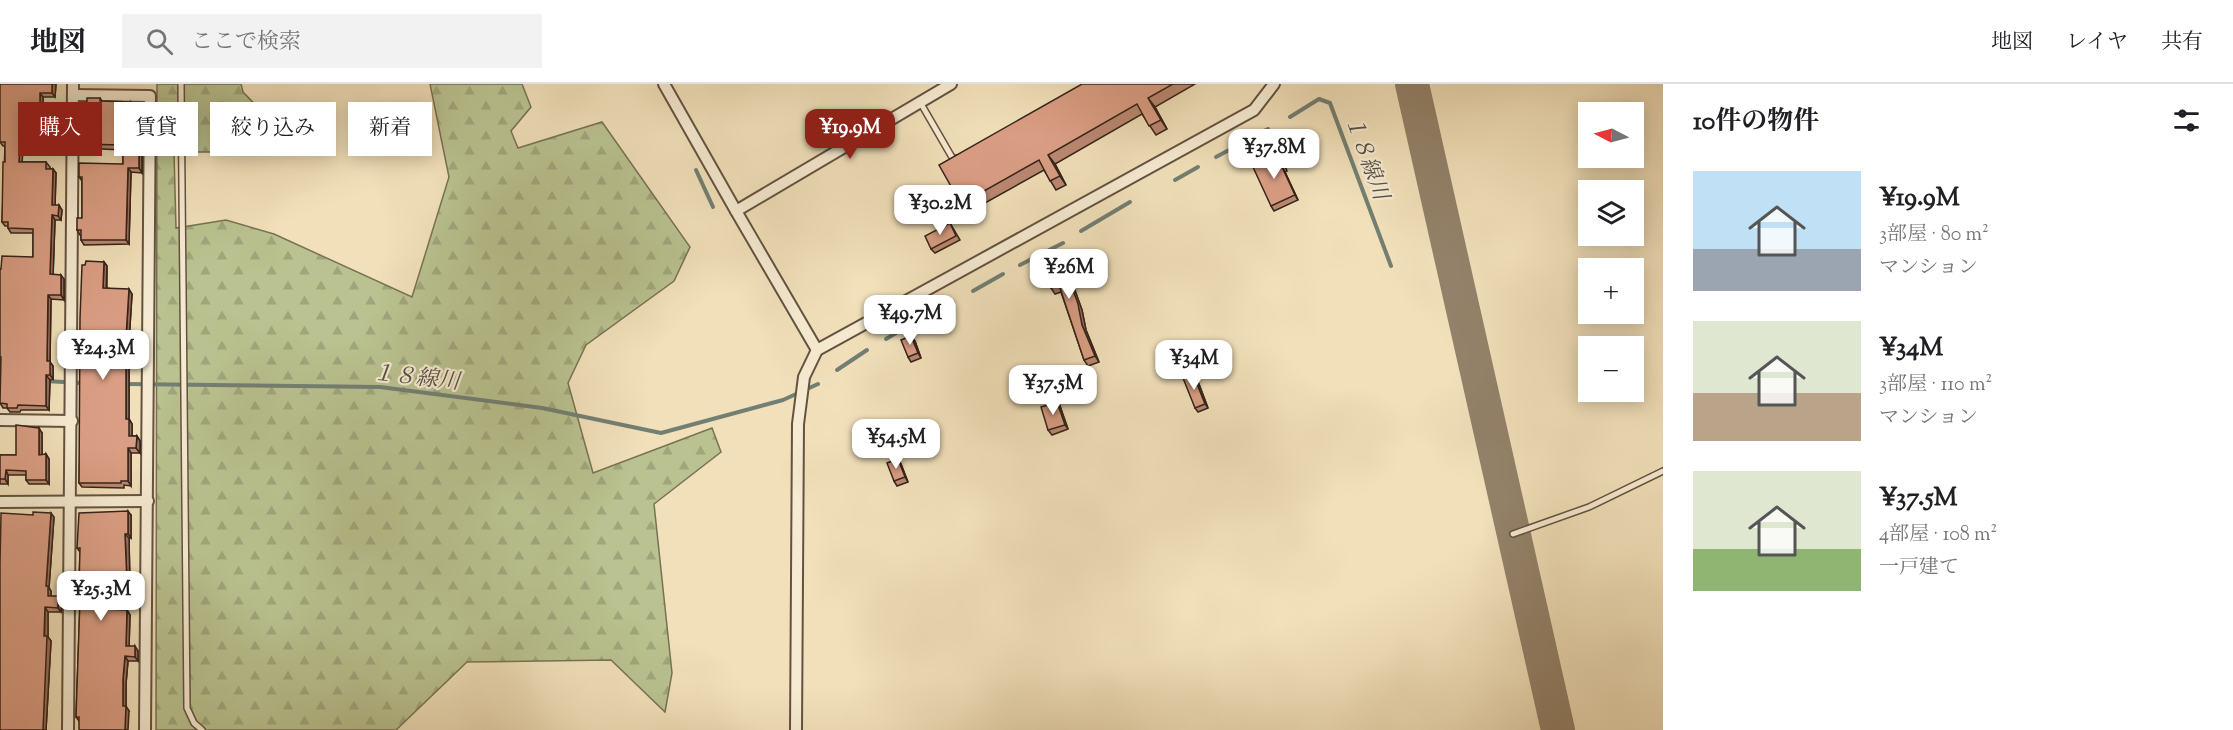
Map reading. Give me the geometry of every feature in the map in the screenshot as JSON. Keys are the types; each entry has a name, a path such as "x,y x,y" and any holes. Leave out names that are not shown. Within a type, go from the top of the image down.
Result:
{"street":[{"path":"664,84 817,350"},
{"path":"736,211 951,84"},
{"path":"796,730 798,424 804,377 817,350 1254,110 1274,84"},
{"path":"68,730 73,89 150,96 145,730"},
{"path":"0,420 72,421"},
{"path":"0,502 148,501"}],"lane":[{"path":"181,84 187,708 194,723 202,730"},
{"path":"920,102 953,159 964,154"},
{"path":"1513,534 1589,507 1663,471"}],"green space":[{"path":"157,84 241,84 243,92 253,102 210,102 210,152 198,152 198,102 157,102"},
{"path":"430,84 522,84 531,107 511,131 518,148 602,122 690,247 674,281 586,345 568,383 593,473 712,428 721,452 654,504 672,673 665,712 611,660 467,662 396,730 156,730 157,156 174,156 176,228 226,220 274,234 412,297 449,177"}],"building":[{"path":"0,84 52,84 52,93 40,93 40,102 18,102 19,162 46,162 46,169 53,169 52,205 59,205 58,216 52,215 50,274 61,275 61,295 48,295 47,361 50,361 50,375 46,375 46,406 18,405 17,408 7,408 7,404 0,403 0,269 2,256 33,257 33,229 8,228 8,222 2,222 5,142 0,142"},
{"path":"1082,84 1173,84 1148,98 1161,120 1149,126 1137,104 1048,155 1060,176 1050,181 1039,160 961,204 939,165"},
{"path":"87,98 100,98 100,101 131,102 114,102 114,145 102,145 102,102 87,102"},
{"path":"1278,154 1295,195 1271,206 1252,165"},
{"path":"123,156 139,156 139,168 128,168 126,240 81,240 81,230 77,230 77,218 82,218 82,177 79,177 79,163 123,164"},
{"path":"950,223 956,236 931,249 925,236"},
{"path":"1059,251 1078,304 1082,325 1095,356 1084,360 1059,285 1051,288 1047,277 1049,276 1047,269 1050,268 1045,256"},
{"path":"86,261 104,262 103,288 129,289 126,338 126,419 129,419 129,436 137,436 136,448 128,448 128,481 121,481 121,483 79,483 80,318 82,265 85,265"},
{"path":"911,336 918,353 908,357 901,340"},
{"path":"1193,374 1205,404 1195,408 1183,378"},
{"path":"1057,402 1065,425 1048,430 1041,407"},
{"path":"16,425 39,428 39,455 46,454 46,480 26,480 26,471 6,470 5,479 0,479 0,455 16,455"},
{"path":"898,459 905,477 894,481 887,463"},
{"path":"128,511 128,534 125,534 127,582 103,582 102,609 127,610 126,646 135,646 135,657 125,656 123,706 126,706 125,730 79,730 79,717 76,717 80,599 75,599 76,585 79,585 80,548 77,548 79,513"},
{"path":"33,512 51,513 46,586 48,586 48,596 58,596 58,608 45,607 44,636 47,636 43,730 0,730 1,513 33,515"}],"waterway":[{"name":"１８線川","path":"1290,117 1319,99 1330,103 1391,266"},
{"name":"１８線川","path":"1216,157 1268,129"},
{"name":"１８線川","path":"1175,180 1198,167"},
{"path":"696,170 713,207"},
{"name":"１８線川","path":"1081,231 1130,202"},
{"name":"１８線川","path":"1020,265 1063,243"},
{"name":"１８線川","path":"973,291 1003,274"},
{"name":"１８線川","path":"928,317 953,302"},
{"name":"１８線川","path":"886,339 906,327"},
{"name":"１８線川","path":"837,370 867,350"},
{"name":"１８線川","path":"45,381 82,383"},
{"name":"１８線川","path":"126,384 380,387 542,408 661,433 783,400 818,384"}],"taxiway":[{"path":"1412,84 1558,730"}]}
